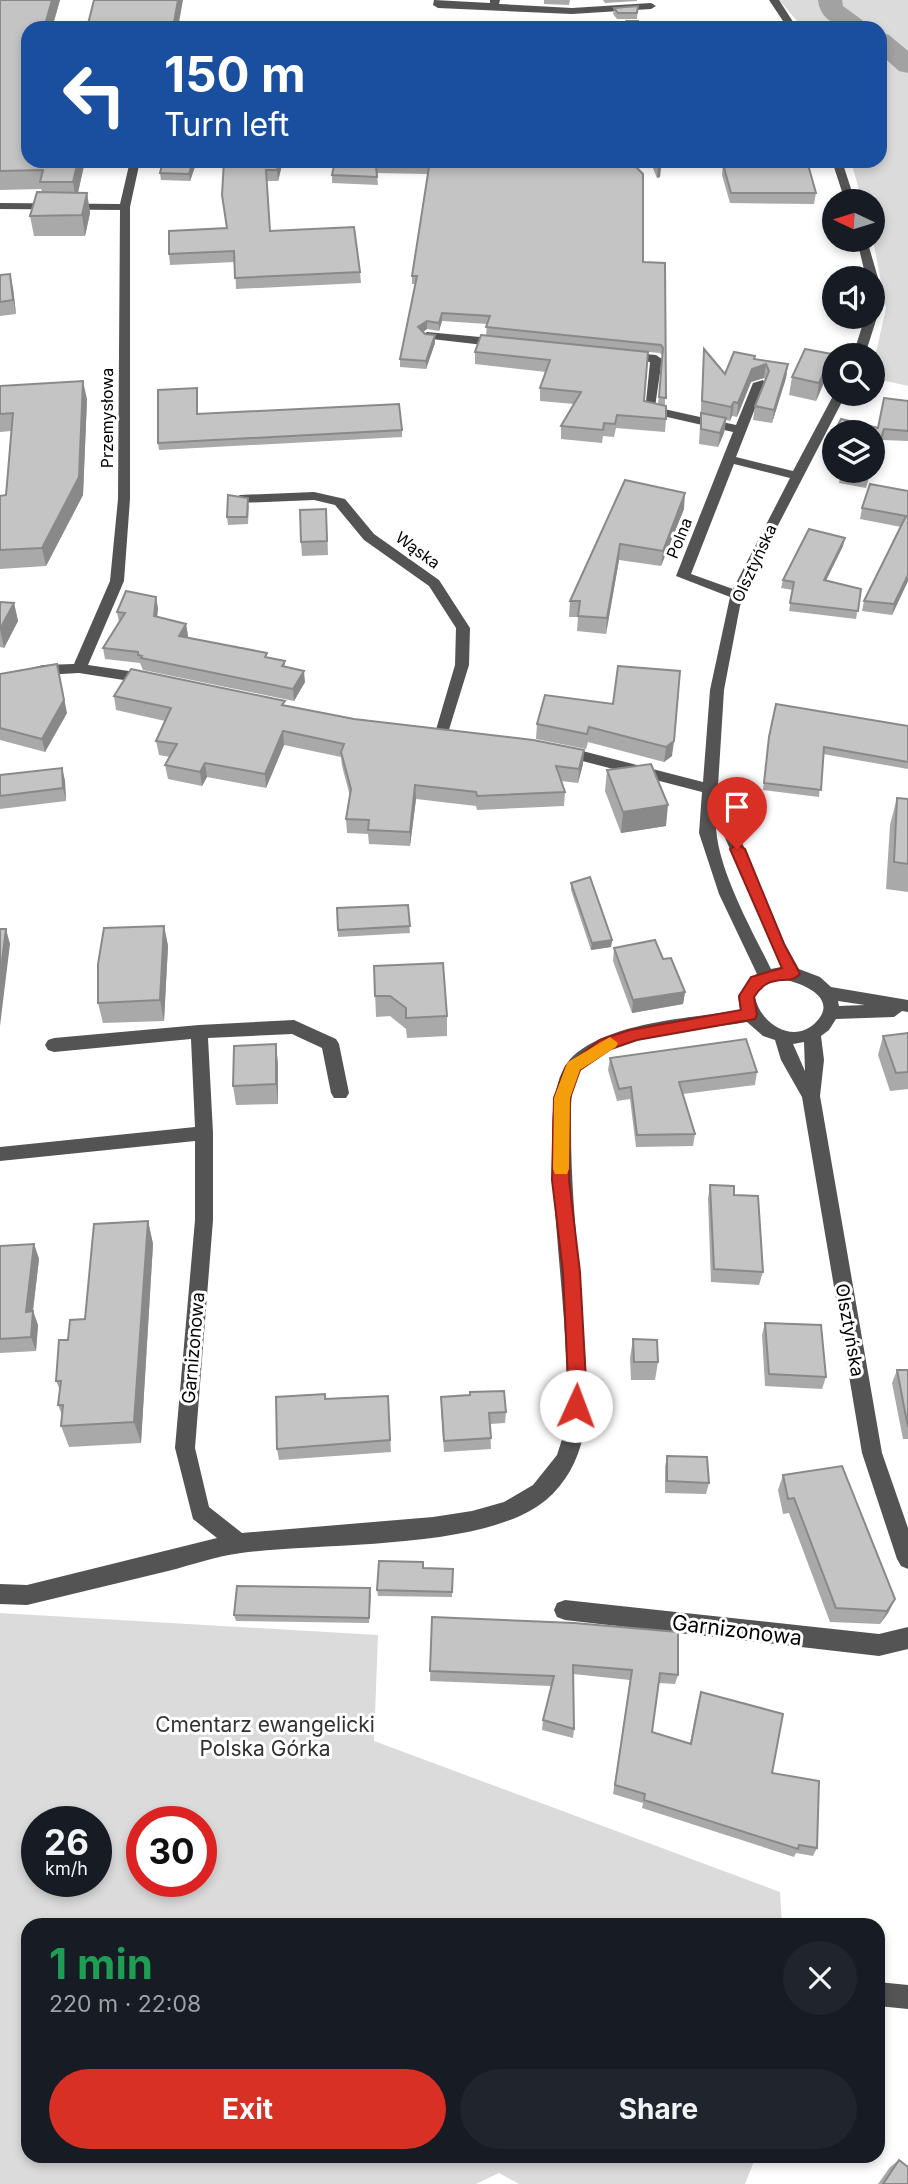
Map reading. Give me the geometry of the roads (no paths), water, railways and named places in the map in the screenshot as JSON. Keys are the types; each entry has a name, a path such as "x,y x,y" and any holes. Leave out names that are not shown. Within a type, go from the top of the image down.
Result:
{"street":[{"path":"439,0 438,5 494,3 526,12 588,12 649,3 666,21"},
{"path":"526,12 527,0"},
{"path":"774,0 788,21"},
{"name":"Przemysłowa","path":"79,668 117,581 124,499 125,207 133,168"},
{"path":"839,168 846,189"},
{"path":"0,206 125,207"},
{"path":"426,336 508,344"},
{"path":"616,355 656,359 649,408 741,430"},
{"name":"Polna","path":"737,595 683,576 759,383"},
{"name":"Olsztyńska","path":"766,976 727,894 707,833 712,789 710,751 716,690 737,595 834,406"},
{"path":"730,458 797,476"},
{"name":"Wąska","path":"240,499 314,496 340,502 369,537 434,583 463,628 462,665 443,733"},
{"path":"0,681 43,670 79,668 159,681"},
{"path":"551,749 712,789"},
{"name":"Olsztyńska","path":"712,789 777,944 793,974"},
{"path":"793,974 812,980 827,993 832,1004 831,1013 822,1029 802,1037 782,1036 765,1030 750,1015 746,996 750,988 766,976 793,974"},
{"path":"827,993 908,1008"},
{"path":"831,1013 908,1008"},
{"path":"0,1594 27,1595 239,1543 411,1529 497,1515 519,1505 547,1486 571,1448 577,1381 572,1272 561,1180 562,1098 574,1066 606,1044 636,1034 750,1015"},
{"path":"54,1045 199,1032 294,1027 330,1044 340,1093"},
{"name":"Garnizonowa","path":"199,1032 204,1133 204,1220 185,1448 200,1512 239,1543"},
{"name":"Olsztyńska","path":"813,1034 815,1060 811,1096 872,1454 908,1559"},
{"name":"Olsztyńska","path":"782,1036 790,1060 811,1096"},
{"path":"0,1153 204,1133"},
{"name":"Garnizonowa","path":"565,1610 879,1645 908,1639"},
{"path":"885,1995 908,1997"}],"waterway":[{"path":"830,0 831,9 849,21"},
{"path":"887,46 908,65"}],"park label":[{"name":"Cmentarz ewangelicki Polska Górka","path":"265,1736"}]}
